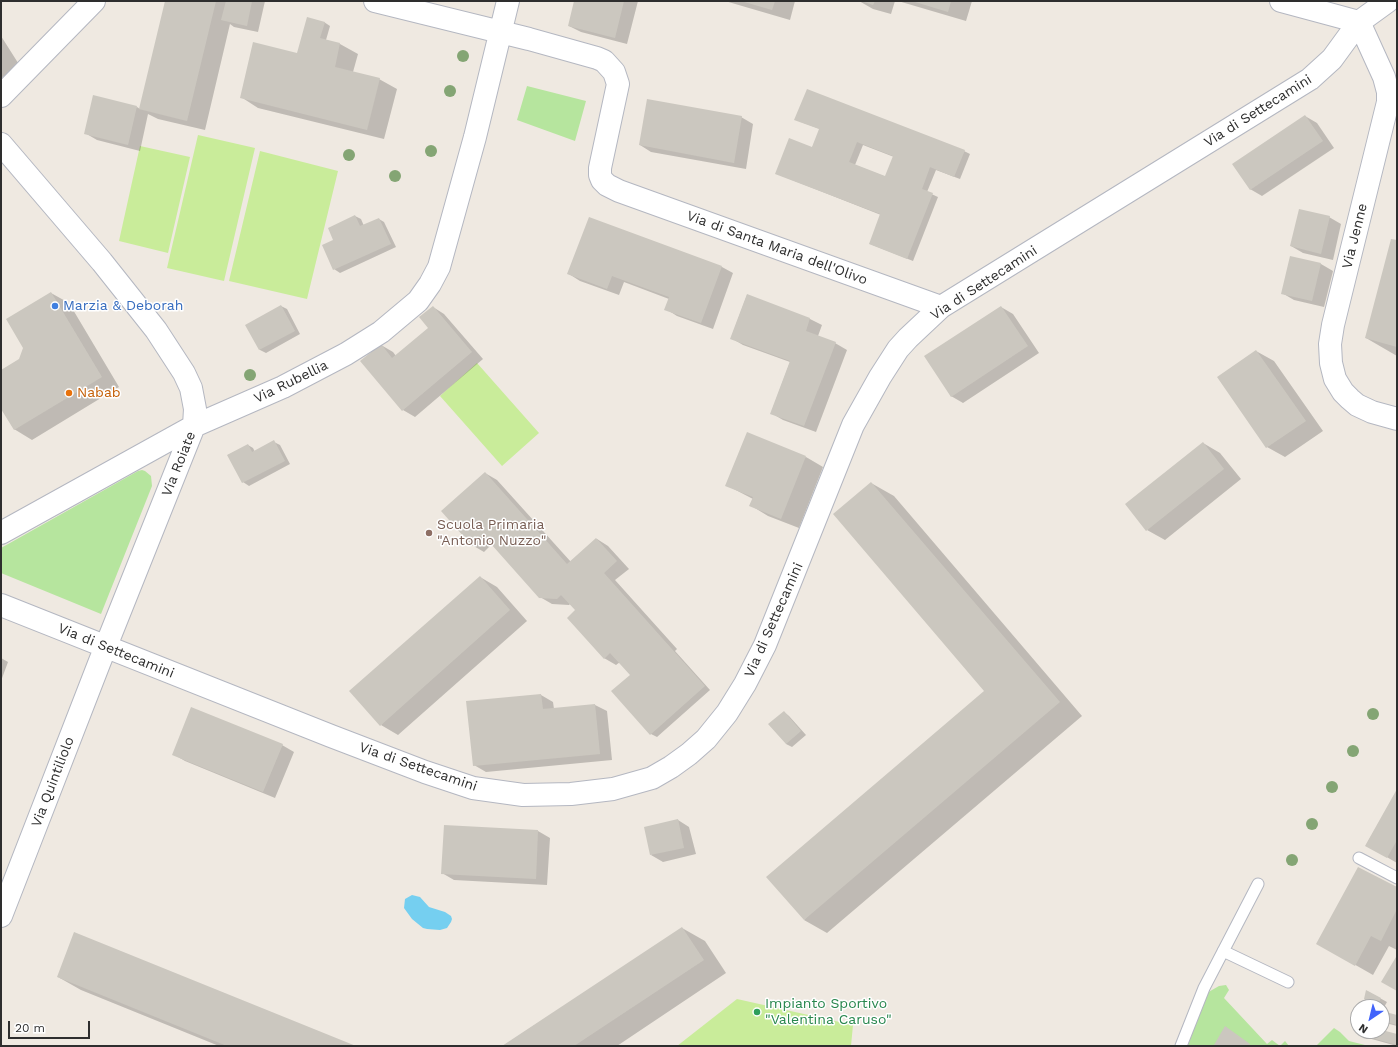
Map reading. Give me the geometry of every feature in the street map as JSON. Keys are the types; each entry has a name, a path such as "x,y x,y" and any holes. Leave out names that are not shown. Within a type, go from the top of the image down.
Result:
{"street":[{"path":"1,96 94,1"},
{"path":"375,1 500,32 508,1"},
{"path":"1281,1 1359,22"},
{"name":"Via di Settecamini","path":"1,605 418,770 473,788 523,795 565,795 613,788 652,778 683,758 706,739 721,722 734,703 765,646 842,451 867,398 898,350 919,327 941,307 1310,79 1332,59 1359,22 1388,1"},
{"name":"Via Jenne","path":"1359,22 1384,77 1388,92 1388,102 1333,325 1330,344 1331,363 1335,379 1343,392 1350,399 1372,412 1397,419"},
{"name":"Via Rubellia","path":"1,533 194,426 283,387 346,354 381,332 418,301 430,284 439,267 475,137 500,32"},
{"name":"Via di Santa Maria dell'Olivo","path":"500,32 597,58 604,61 614,72 617,78 617,90 600,168 602,180 613,188 941,307"},
{"name":"Via Roiate","path":"1,144 138,306 170,350 191,388 195,409 194,426 106,647"},
{"name":"Via Quintiliolo","path":"1,916 106,647"}],"lane":[{"path":"1359,858 1397,878"},
{"path":"1181,1046 1197,1003 1258,884"},
{"path":"1223,951 1288,982"}],"green space":[{"path":"527,86 586,101 575,141 517,120"},
{"path":"198,135 255,148 224,281 167,268"},
{"path":"140,146 190,157 168,253 119,241"},
{"path":"260,151 338,171 307,299 229,281"},
{"path":"477,363 539,433 502,466 440,396"},
{"path":"142,470 151,476 152,486 101,614 1,573 1,548"},
{"path":"1226,985 1229,990 1224,998 1267,1044 1272,1040 1280,1046 1188,1046 1205,994 1219,986"},
{"name":"Impianto Sportivo \"Valentina Caruso\"","path":"737,999 853,1025 851,1046 677,1046"},
{"path":"1334,1028 1349,1041 1369,1046 1316,1046"},
{"path":"1285,1041 1289,1046 1280,1046"}],"water":[{"path":"412,895 420,897 429,907 445,912 451,916 451,922 447,928 440,930 423,928 412,919 404,908 405,899"}],"building":[{"path":"165,1 216,1 187,121 139,109"},
{"path":"226,1 252,1 247,26 221,20"},
{"path":"574,1 624,1 615,38 568,26"},
{"path":"741,1 775,1 772,10"},
{"path":"861,1 875,1 873,5"},
{"path":"912,1 951,1 948,12"},
{"path":"307,17 325,22 320,38 340,43 335,67 380,78 367,130 240,98 253,42 297,53"},
{"path":"807,89 965,150 954,177 930,167 922,189 933,193 907,259 869,244 880,214 775,174 789,138 812,147 819,129 794,120","holes":["857,142 893,156 885,176 849,162"]},
{"path":"93,95 137,106 128,145 84,134"},
{"path":"647,99 742,116 734,163 639,145"},
{"path":"1305,115 1323,141 1250,190 1232,164"},
{"path":"1299,209 1330,216 1321,254 1290,246"},
{"path":"355,215 360,226 379,218 391,244 333,270 322,245 333,240 328,228"},
{"path":"589,217 722,266 701,323 664,310 669,297 612,276 607,289 567,274"},
{"path":"1391,239 1397,240 1397,347 1365,338"},
{"path":"1290,256 1321,263 1312,301 1281,294"},
{"path":"51,292 102,377 14,430 1,409 1,370 19,359 23,348 6,319"},
{"path":"747,294 810,318 806,331 836,342 804,426 770,414 790,361 730,339"},
{"path":"281,305 295,331 259,350 245,325"},
{"path":"433,306 472,352 402,411 360,361 381,344 392,358 428,328 419,317"},
{"path":"1001,306 1028,346 951,397 924,356"},
{"path":"1256,350 1306,421 1266,448 1217,377"},
{"path":"747,432 806,456 781,519 749,506 753,497 725,486"},
{"path":"274,440 285,461 242,483 227,455 248,444 252,452"},
{"path":"1203,442 1224,469 1146,531 1125,504"},
{"path":"485,472 567,564 596,538 617,561 604,573 705,686 650,735 611,691 630,675 610,653 604,659 567,618 575,610 561,595 557,599 539,598 483,535 472,546 441,511"},
{"path":"871,482 1060,702 804,920 766,877 984,691 833,514"},
{"path":"480,576 510,610 380,726 349,691"},
{"path":"541,694 543,709 595,704 600,754 473,766 466,701"},
{"path":"191,707 283,744 263,792 172,755"},
{"path":"784,711 801,731 786,744 768,724"},
{"path":"1397,789 1397,840 1387,858 1365,846"},
{"path":"678,819 684,848 650,855 644,827"},
{"path":"444,825 538,830 536,879 441,874"},
{"path":"1358,867 1397,887 1397,909 1381,941 1371,936 1355,966 1316,944"},
{"path":"682,927 704,960 574,1046 502,1046"},
{"path":"74,932 356,1046 227,1046 57,977"},
{"path":"1397,957 1397,991 1381,982"},
{"path":"1366,990 1381,998 1381,999 1364,999"},
{"path":"1390,1013 1397,1015 1397,1025 1390,1023"},
{"path":"1225,1026 1250,1044 1249,1046 1214,1045"},
{"path":"1390,1032 1397,1034 1397,1045 1375,1039 1390,1039"}],"place":[{"name":"Marzia & Deborah","path":"55,306"},
{"name":"Nabab","path":"69,393"},
{"name":"Scuola Primaria \"Antonio Nuzzo\"","path":"429,533"},
{"name":"Impianto Sportivo \"Valentina Caruso\"","path":"757,1012"}]}
